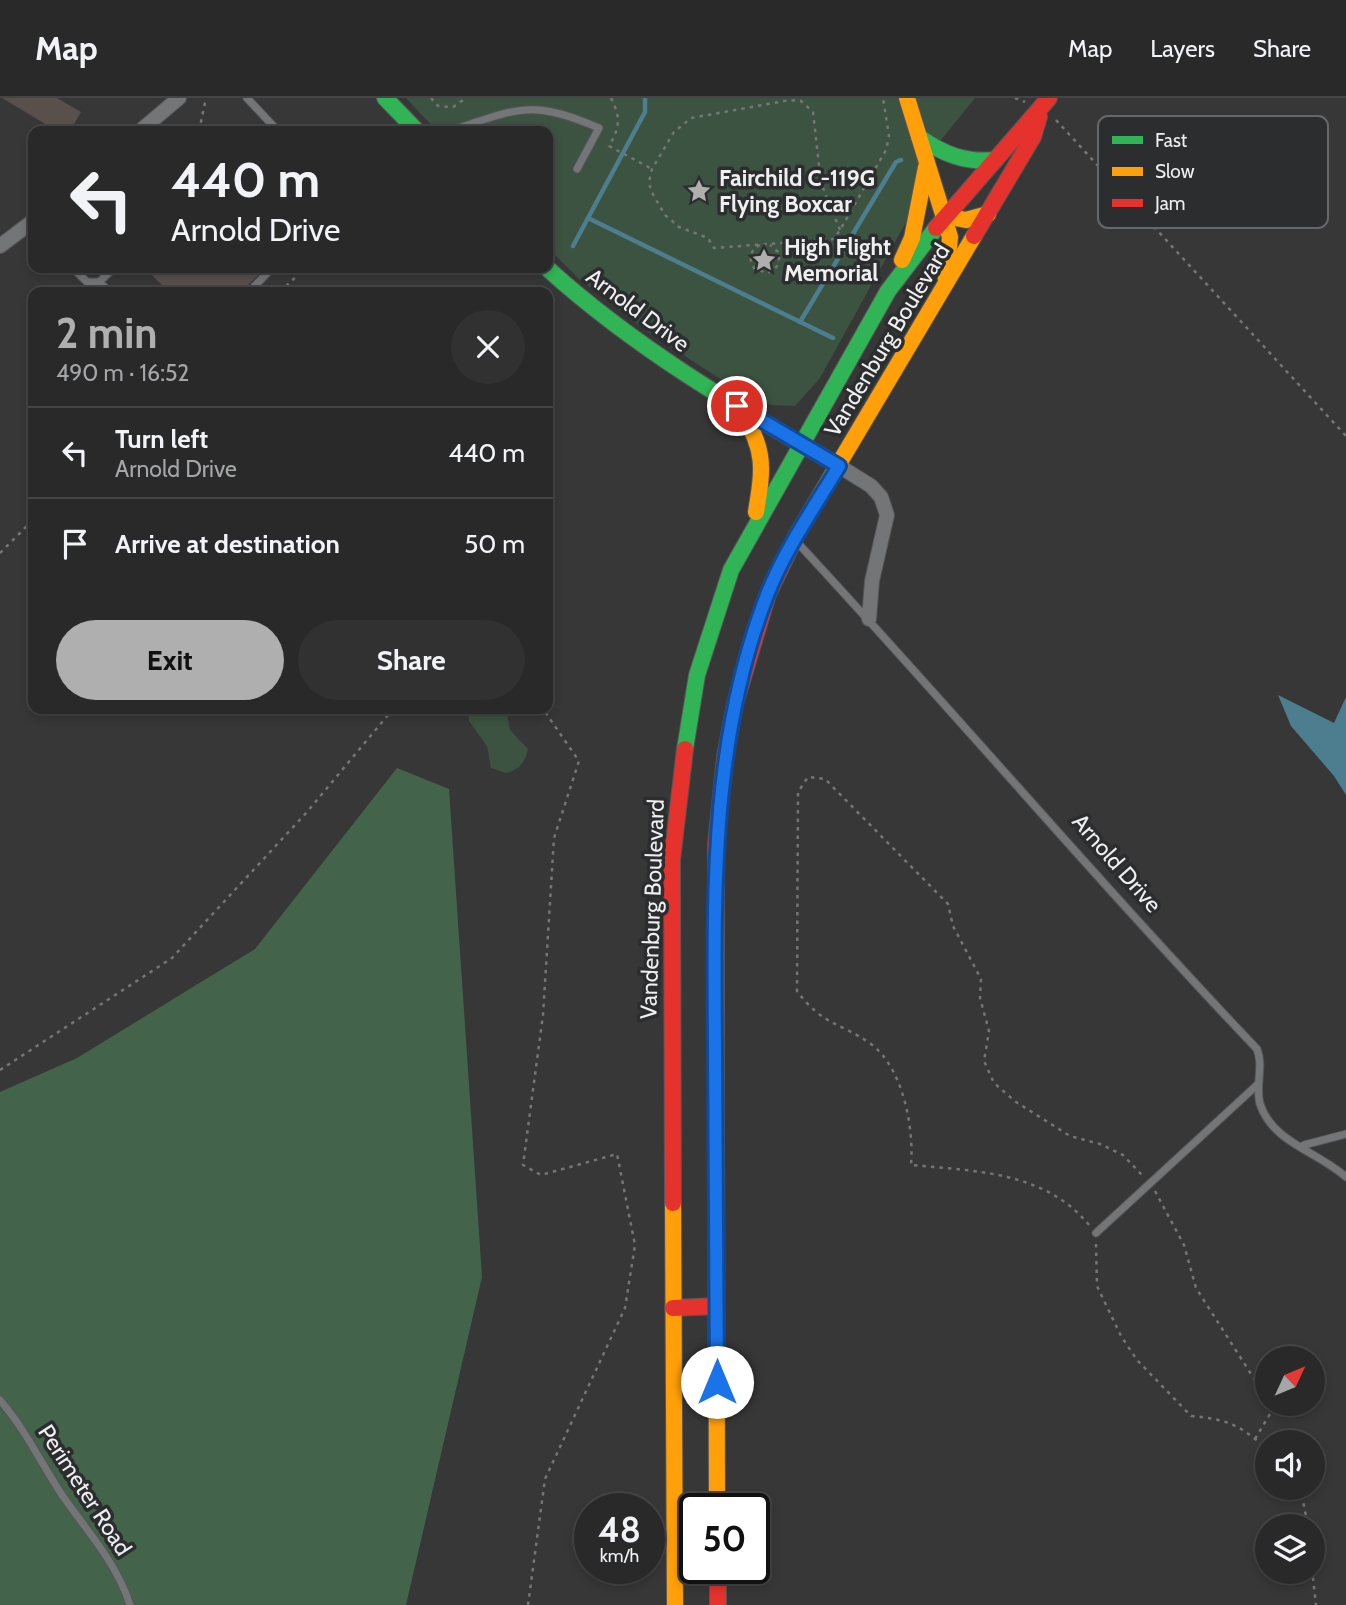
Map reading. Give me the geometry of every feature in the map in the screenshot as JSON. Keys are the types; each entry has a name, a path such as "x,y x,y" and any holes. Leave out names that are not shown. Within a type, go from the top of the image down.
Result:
{"main road":[{"path":"385,98 412,126"},
{"path":"907,98 950,237 945,289"},
{"name":"Vandenburg Boulevard","path":"675,1605 672,860 677,796 688,722 709,629 731,570 753,528 888,291 945,216 995,160 1047,108"},
{"name":"Vandenburg Boulevard","path":"717,1493 714,957 718,809 730,730 752,639 768,594 795,539 945,289 1047,108"},
{"path":"919,137 950,157 964,161 995,160"},
{"path":"888,291 912,238 927,159"},
{"path":"945,216 965,220 988,214"},
{"name":"Arnold Drive","path":"553,273 625,333 737,406 839,466"},
{"path":"737,406 757,434 765,462 753,528"},
{"path":"673,1308 716,1306"},
{"path":"718,1584 718,1605"}],"street":[{"path":"146,126 179,98"},
{"path":"0,246 28,227"},
{"name":"Arnold Drive","path":"839,466 872,486 881,497 887,515 872,581 869,619"}],"lane":[{"path":"247,98 273,126"},
{"path":"465,126 527,106 567,113 599,128 577,169"},
{"path":"78,273 87,282 99,282 104,287"},
{"path":"99,282 109,273"},
{"path":"254,287 267,273"},
{"name":"Arnold Drive","path":"795,539 1171,959 1257,1049 1261,1058 1257,1085 1264,1114 1272,1127 1346,1177"},
{"path":"1096,1233 1257,1085"},
{"path":"1300,1145 1313,1145 1346,1134"},
{"name":"Perimeter Road","path":"0,1400 93,1536 130,1605"}],"path":[{"path":"200,126 206,98"},
{"path":"431,98 438,106 453,107 466,98"},
{"path":"611,98 618,113 620,127 609,146 652,169"},
{"path":"840,230 821,183 813,112 802,102 790,100 691,118 674,132 652,169 649,182 655,200 679,227 708,237 714,248 834,239 840,230 886,150 889,136 883,98"},
{"path":"1047,108 1098,164"},
{"path":"1156,228 1346,436"},
{"path":"761,244 753,250 750,260 754,268 767,273 778,265 779,256 775,248 766,244"},
{"path":"285,287 300,273"},
{"path":"0,554 28,525"},
{"path":"0,1070 172,958 307,812 389,714"},
{"path":"528,1605 545,1479 625,1308 635,1245 617,1154 541,1175 523,1165 542,1016 554,838 579,761 546,714"},
{"path":"1255,1382 1196,1288 1184,1245 1150,1183 1123,1155 1100,1144 1070,1136 1016,1102 994,1083 984,1061 989,1031 980,998 981,979 953,926 948,904 825,779 808,777 798,793 797,991 824,1021 871,1045 882,1055 908,1109 913,1141 911,1165 970,1168 1047,1190 1078,1212 1096,1233 1097,1286 1121,1336 1137,1360 1191,1416 1218,1418 1244,1428 1255,1439"},
{"path":"1314,1584 1316,1605"}],"green space":[{"path":"406,98 975,98 941,140 905,224 820,378 795,406 770,405 725,382 648,332 578,278 553,253 553,126 432,126"},
{"path":"468,714 507,714 510,730 528,749 523,762 515,770 506,773 491,768 487,746 469,721"},
{"path":"397,768 449,789 482,1277 406,1605 0,1605 0,1092 77,1058 255,949"}],"water":[{"path":"1278,695 1334,723 1346,697 1346,795 1334,776 1291,726"}],"building":[{"path":"2,98 57,98 81,112 73,126 49,126"},
{"path":"150,273 260,273 246,287 164,287"}],"waterway":[{"path":"573,246 645,112 645,98"},
{"path":"800,322 896,162 901,160"},
{"path":"588,218 833,338"}],"traffic: fast":[{"path":"385,98 412,126"},
{"path":"919,137 955,156 995,160"},
{"path":"685,749 697,675 731,570 888,291 936,228"},
{"path":"553,273 615,324 687,375 839,466"}],"traffic: slow":[{"path":"907,98 950,237 946,279"},
{"path":"902,260 912,238 926,167"},
{"path":"945,216 966,220 988,214"},
{"path":"796,536 974,236"},
{"path":"742,413 755,438 761,461 756,512"},
{"path":"716,1118 717,1493"},
{"path":"673,1203 675,1605"}],"traffic: jam":[{"path":"936,228 1049,98"},
{"path":"974,236 1033,137 1039,117"},
{"path":"716,1118 716,845 725,757 735,704 768,594 796,536"},
{"path":"673,1203 672,860 685,749"},
{"path":"673,1308 716,1306"},
{"path":"718,1584 718,1605"}],"place":[{"name":"Fairchild C-119G Flying Boxcar","path":"699,191"},
{"name":"High Flight Memorial","path":"764,260"}],"route":[{"path":"717,1382 714,957 716,845 724,757 752,639 768,594 788,550 839,466 737,406"}]}
